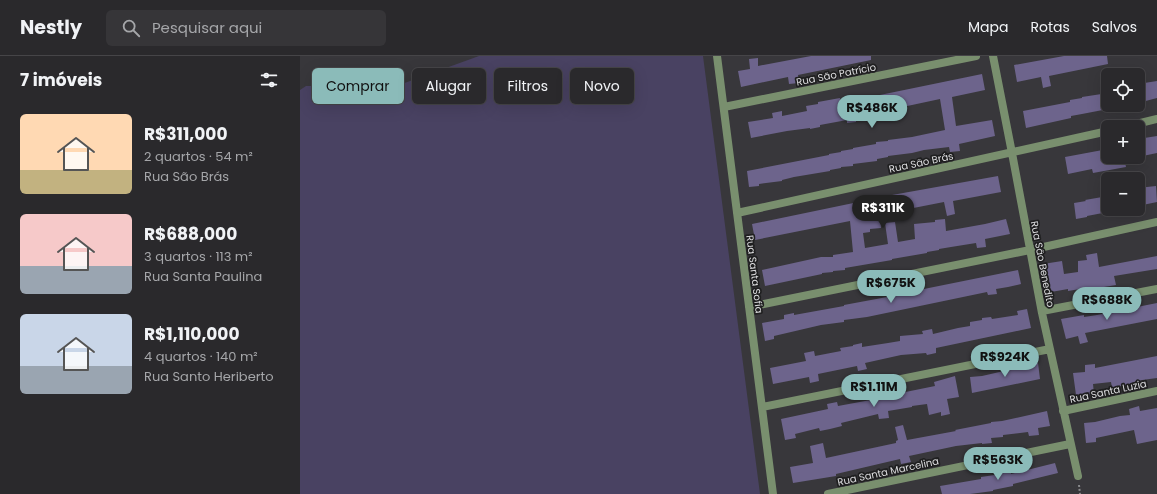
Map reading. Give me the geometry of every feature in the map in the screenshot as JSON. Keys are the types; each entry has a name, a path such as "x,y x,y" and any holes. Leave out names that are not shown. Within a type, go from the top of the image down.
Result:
{"street":[{"name":"Rua Santa Sofia","path":"717,56 773,494"},
{"name":"Rua São Patrício","path":"724,107 976,56"},
{"name":"Rua São Benedito","path":"992,56 1042,311 1078,476"},
{"path":"1145,122 1157,119"},
{"name":"Rua São Brás","path":"737,213 1101,133"},
{"path":"749,307 1030,250 1157,222"},
{"path":"1042,311 1157,289"},
{"path":"762,407 1050,348"},
{"name":"Rua Santa Luzia","path":"1063,410 1157,391"},
{"name":"Rua Santa Marcelina","path":"828,494 1070,444"}],"shaded area":[{"path":"479,56 703,56 760,494 300,494 300,90 306,86 312,86 312,104 404,104 404,83 412,80 412,104 486,104 486,68 446,68"}],"building":[{"path":"811,56 871,56 871,60 798,75 799,83 789,84 788,77 741,87 738,71 750,69 749,59 758,58 758,66"},
{"path":"1064,56 1107,56 1108,64 1049,76 1051,86 1043,88 1041,77 1017,82 1014,65"},
{"path":"982,74 985,90 952,97 956,126 992,120 995,136 959,144 960,151 950,152 949,147 888,156 877,159 877,161 853,164 853,166 841,167 830,171 749,187 747,171 829,155 853,148 876,144 876,142 912,137 945,130 940,99 856,117 856,122 847,123 847,120 820,125 820,127 810,129 787,131 751,138 748,122 773,118 772,113 782,111 782,116 807,111 806,106 818,104 818,102 840,98 841,103"},
{"path":"1157,81 1157,98 1145,101 1145,83"},
{"path":"1101,94 1101,110 1071,116 1071,118 1026,128 1023,111 1070,102 1070,100"},
{"path":"1157,136 1157,153 1145,156 1145,138"},
{"path":"1101,150 1101,164 1125,164 1126,167 1093,173 1092,169 1068,174 1065,157"},
{"path":"998,176 1001,192 953,201 955,214 947,216 944,202 893,212 880,215 881,228 870,229 870,232 863,233 865,248 888,244 885,223 895,222 898,242 915,239 914,224 935,222 935,220 945,219 946,231 1006,219 1010,234 985,239 986,247 977,248 976,243 939,249 927,253 845,268 845,270 822,273 765,286 762,270 821,257 833,257 833,255 853,252 850,221 755,240 752,224 892,195"},
{"path":"1156,186 1157,202 1145,205 1145,187"},
{"path":"1101,197 1101,213 1076,219 1074,203 1086,201 1085,200"},
{"path":"1097,253 1099,267 1157,256 1157,269 1114,276 1116,285 1080,291 1080,289 1068,291 1068,289 1051,292 1049,279 1046,280 1043,264 1062,261 1064,274 1078,272 1078,261 1087,260 1086,255"},
{"path":"1018,270 1021,284 996,289 997,294 988,295 987,292 867,317 844,320 844,322 821,325 774,336 774,339 765,341 762,323 784,319 784,315 794,313 794,315 844,306"},
{"path":"1157,303 1157,319 1085,333 1088,342 1080,344 1078,336 1066,339 1061,319 1084,315 1084,317 1097,315"},
{"path":"1027,309 1031,328 936,348 936,353 927,355 926,353 901,355 865,363 867,369 858,371 857,366 818,374 819,381 810,383 809,377 773,384 770,368 806,361 804,353 814,351 815,356 841,351 840,348 862,343 862,347 900,341 900,336 923,334 922,331 932,329 933,334 970,326 970,322 982,320 982,318 991,317 992,319 1018,315 1017,311"},
{"path":"1157,356 1157,378 1135,381 1135,383 1112,388 1111,382 1093,384 1094,394 1076,395 1073,373 1085,372 1085,365 1095,364 1095,368"},
{"path":"1038,363 1040,379 972,393 970,377 982,376"},
{"path":"955,376 959,397 947,399 950,414 941,416 941,412 929,415 927,404 912,406 888,411 889,418 879,419 878,414 841,423 842,426 830,429 820,431 819,428 795,434 796,438 785,440 781,419 828,409 827,404 837,402 838,406 935,386 934,382"},
{"path":"1139,406 1140,411 1157,408 1157,440 1137,444 1134,430 1096,438 1096,442 1086,443 1084,423 1130,415 1129,409"},
{"path":"1047,411 1050,426 1038,428 1039,435 1029,436 1028,432 1003,435 1003,437 991,438 992,443 956,446 909,456 911,462 901,464 900,459 836,474 836,476 793,483 790,467 813,463 810,446 823,443 826,458 896,443 898,440 895,427 903,425 907,440"},
{"path":"1055,463 1058,473 1013,484 1013,486 993,491 970,494 942,494 940,486 1001,474 1000,469 1010,467 1011,474"}]}
